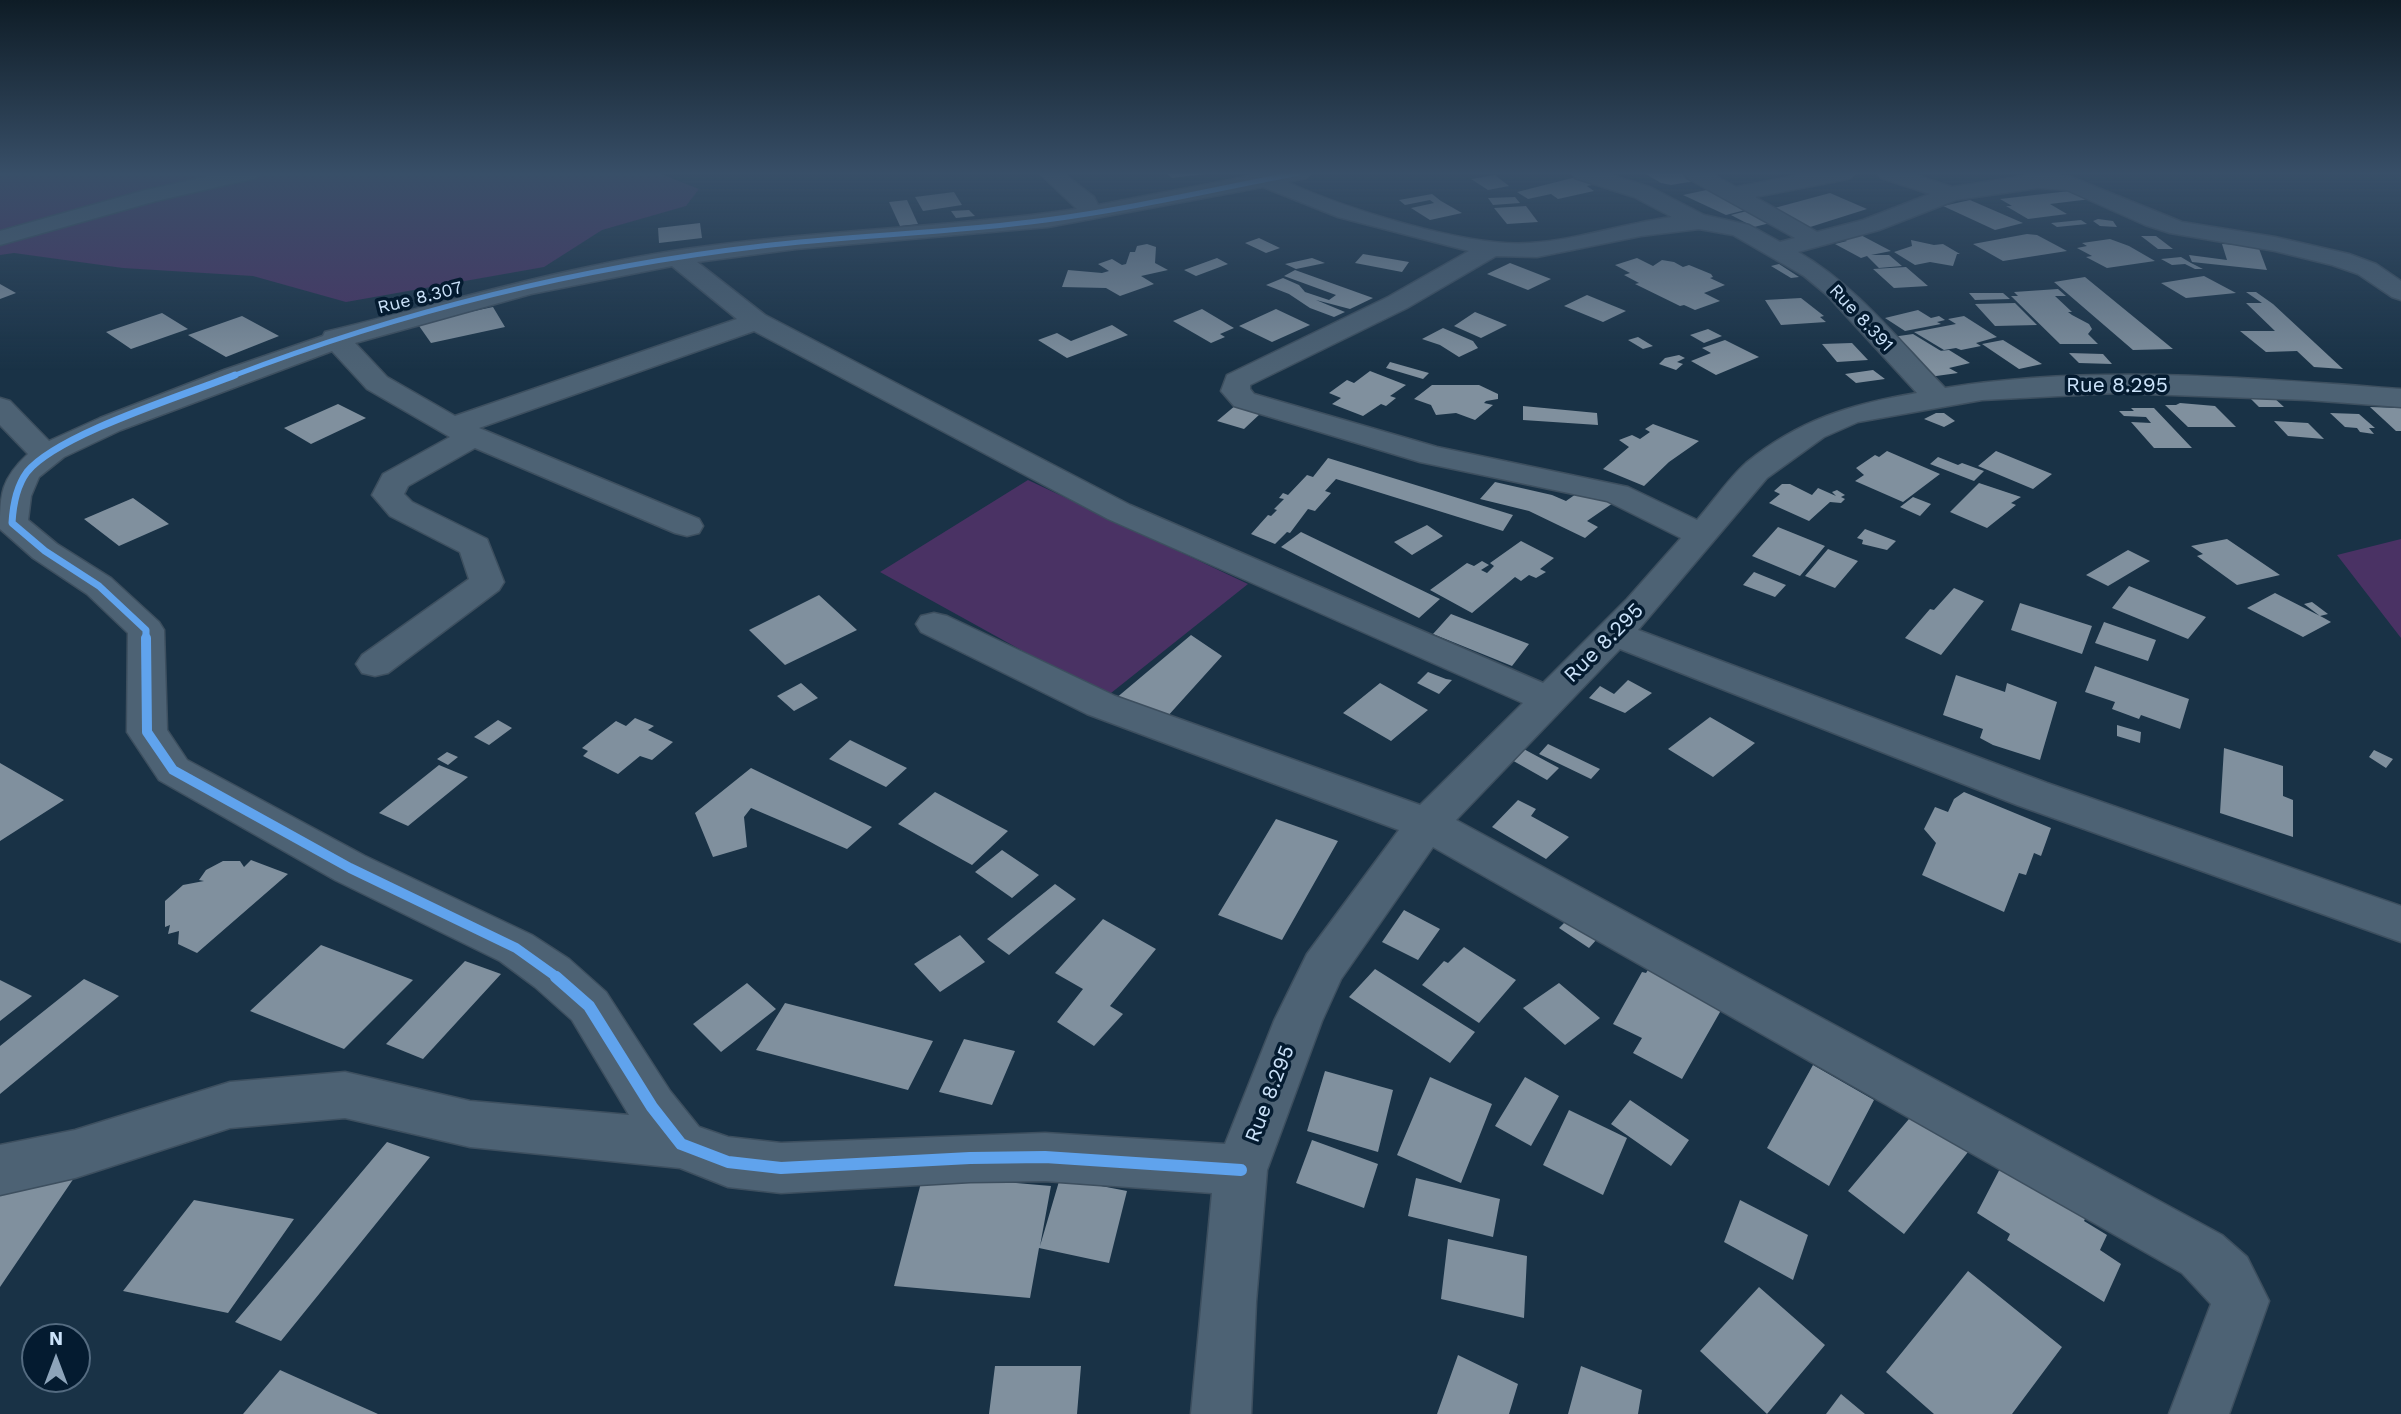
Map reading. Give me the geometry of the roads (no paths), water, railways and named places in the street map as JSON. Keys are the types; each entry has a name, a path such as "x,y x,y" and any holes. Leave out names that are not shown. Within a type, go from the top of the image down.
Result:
{"street":[{"name":"Rue 8.307","path":"681,1144 652,1107 589,1006 552,973 516,948 350,868 173,770 147,732 146,630 99,586 45,551 12,523 12,503 26,472 41,449 335,338 508,293 678,259 757,247 845,239"},
{"path":"1452,239 1490,249 1521,251 1550,249 1596,239"},
{"name":"Rue 8.391","path":"1758,239 1813,271 1836,290 1937,397"},
{"path":"1778,250 1819,239"},
{"path":"2245,239 2340,259 2367,269 2401,292"},
{"path":"1490,249 1376,314 1237,382 1235,391 1244,400 1431,455 1617,494 1700,534"},
{"path":"678,259 756,321 1119,512 1547,699"},
{"path":"375,664 487,582 475,546 401,509 388,495 394,481 463,431 756,321"},
{"path":"335,338 377,383 463,431 687,526"},
{"name":"Rue 8.295","path":"1221,1414 1228,1302 1241,1170 1298,1021 1323,968 1427,824 1670,574 1700,534 1756,471 1813,431 1848,416 1937,397 2020,388 2117,384 2308,391 2401,398"},
{"path":"0,407 41,449"},
{"path":"0,456 41,449"},
{"path":"934,624 1113,710 1427,824 2202,1254 2227,1276 2241,1301 2199,1414"},
{"path":"1614,634 2032,794 2401,925"},
{"path":"0,1170 75,1154 230,1105 345,1095 470,1124 681,1144 728,1162 782,1168 970,1158 1045,1157 1241,1170"}]}
